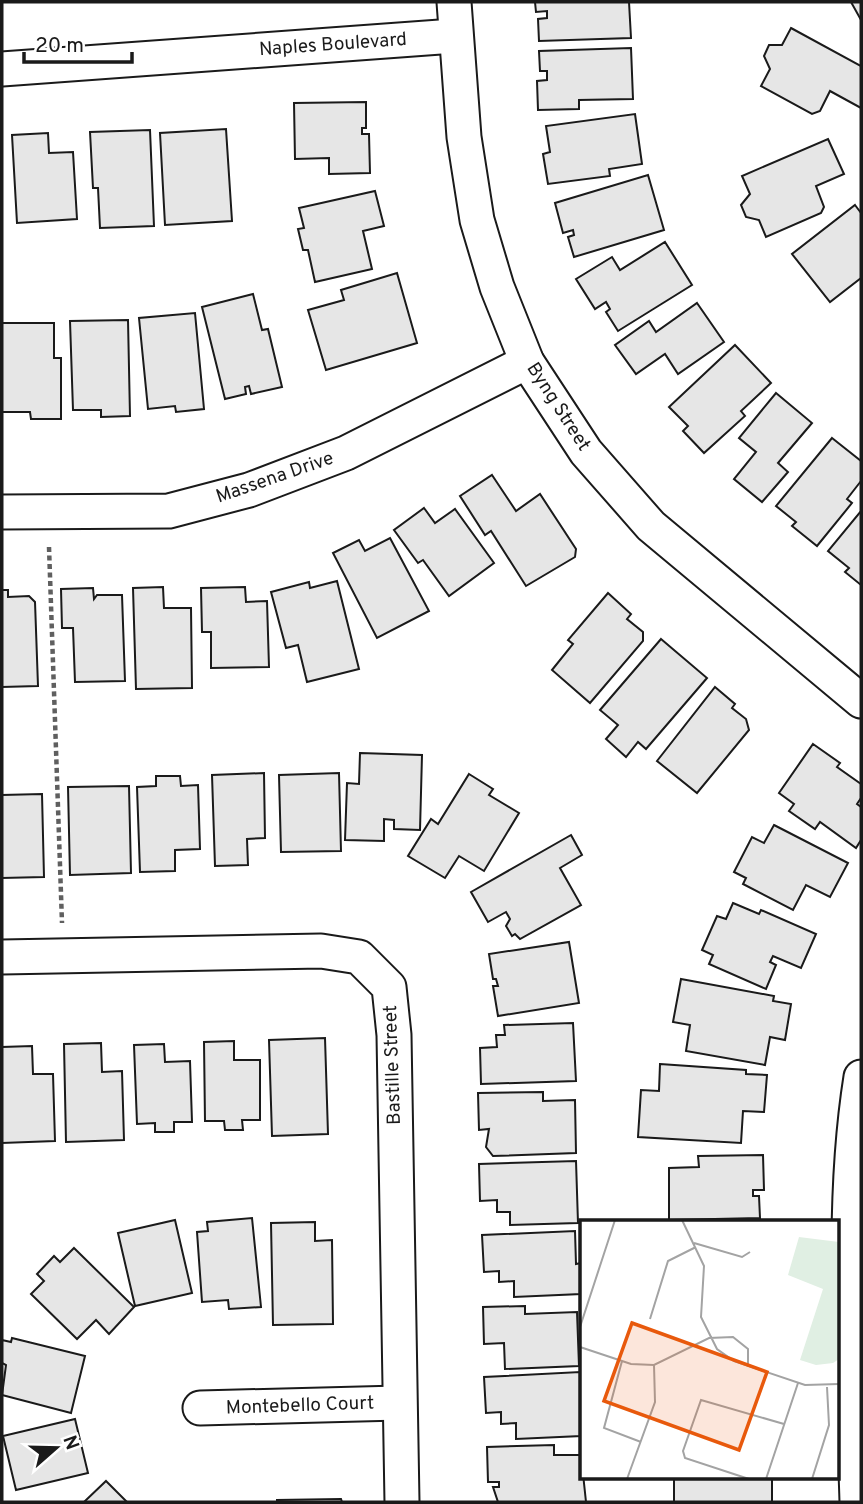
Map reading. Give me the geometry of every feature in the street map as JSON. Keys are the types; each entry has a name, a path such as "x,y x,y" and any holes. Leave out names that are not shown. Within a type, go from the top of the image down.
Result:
{"street":[{"name":"Byng Street","path":"454,2 454,36 464,137 477,219 497,287 527,362 586,452 651,526 861,701"},
{"name":"Naples Boulevard","path":"2,69 454,36"},
{"name":"Massena Drive","path":"2,512 169,511 248,490 346,453 527,362"},
{"name":"Bastille Street","path":"2,957 321,951 359,957 390,986 394,1035 402,1502"},
{"path":"857,1502 851,1299 852,1138 861,1076"},
{"name":"Montebello Court","path":"200,1408 399,1403"}],"path":[{"path":"48,512 63,955"}],"building":[{"path":"535,2 629,2 631,38 539,41 538,19 547,18 547,11 536,12"},
{"path":"851,2 861,2 861,20"},
{"path":"791,28 861,66 861,108 830,91 820,111 812,114 761,86 770,69 764,56 769,45 782,45"},
{"path":"631,48 633,99 579,100 579,109 538,110 537,81 547,80 547,71 540,71 539,51"},
{"path":"366,102 366,128 362,128 362,134 369,134 370,173 329,174 329,158 295,159 294,103"},
{"path":"635,114 642,164 609,169 610,176 548,184 543,154 550,152 546,126"},
{"path":"226,129 232,221 165,225 160,133"},
{"path":"150,130 154,226 100,228 98,188 93,188 90,132"},
{"path":"48,133 49,153 73,152 77,219 17,223 12,135"},
{"path":"828,139 844,174 816,186 824,207 821,213 766,237 759,220 746,217 741,205 750,194 742,176"},
{"path":"648,175 664,230 574,257 568,237 574,235 573,230 563,233 555,203"},
{"path":"375,191 384,226 363,231 372,269 315,282 308,250 303,250 298,229 304,228 299,208"},
{"path":"855,205 861,213 861,278 830,302 792,254"},
{"path":"665,242 692,285 618,331 606,312 610,309 606,302 595,309 576,279 612,257 620,270"},
{"path":"397,273 417,343 326,370 308,310 344,300 341,290"},
{"path":"253,294 262,330 268,329 282,387 251,394 249,386 245,387 246,394 225,399 202,307"},
{"path":"697,303 724,342 678,374 665,354 636,374 615,345 649,321 656,332"},
{"path":"195,313 204,409 176,412 175,406 148,409 139,318"},
{"path":"128,320 130,416 101,417 101,410 73,410 70,321"},
{"path":"2,323 54,323 54,358 61,358 61,419 31,419 30,412 2,412"},
{"path":"735,345 771,383 741,411 745,416 704,453 683,431 688,426 669,407"},
{"path":"776,393 812,423 778,463 788,472 762,502 734,479 756,452 739,438"},
{"path":"832,438 861,461 861,481 847,499 852,503 817,546 792,526 796,522 776,506"},
{"path":"492,475 516,511 540,494 576,549 575,557 526,586 491,531 485,535 460,496"},
{"path":"424,508 435,523 455,509 494,563 449,596 423,560 418,563 394,530"},
{"path":"861,511 861,585 845,572 849,568 828,551"},
{"path":"390,538 429,611 377,638 333,553 359,540 365,551"},
{"path":"337,581 359,669 307,682 298,645 286,648 271,592 309,582 310,588"},
{"path":"163,587 164,608 191,608 192,688 136,689 133,588"},
{"path":"245,587 246,602 267,601 269,667 211,668 211,632 202,632 201,588"},
{"path":"93,588 94,599 97,595 122,595 125,681 75,682 73,628 62,628 61,589"},
{"path":"2,590 8,590 8,597 29,596 35,602 38,686 2,687"},
{"path":"608,593 631,614 627,619 643,632 643,641 590,703 552,670 573,644 568,640"},
{"path":"661,639 707,678 646,749 638,742 626,757 606,739 618,725 600,710"},
{"path":"715,687 735,704 732,708 746,719 749,730 697,793 657,761"},
{"path":"813,744 840,763 837,767 861,784 861,798 857,804 861,807 861,840 856,848 820,822 815,829 789,811 794,804 779,793"},
{"path":"360,753 422,755 420,830 394,829 394,820 384,819 384,841 345,840 347,783 359,784"},
{"path":"264,773 265,838 247,839 248,865 215,866 212,775"},
{"path":"339,773 341,851 281,852 279,775"},
{"path":"469,774 493,789 489,795 519,813 484,871 459,856 445,878 408,856 431,819 438,824"},
{"path":"156,776 180,776 181,786 198,785 200,849 175,850 175,871 140,872 137,787 156,786"},
{"path":"129,786 131,873 70,875 68,787"},
{"path":"42,794 44,877 2,878 2,795"},
{"path":"774,825 848,863 830,897 806,885 793,910 743,884 746,878 734,872 752,837 764,843"},
{"path":"571,835 582,855 560,868 581,905 520,939 515,934 512,936 506,926 510,919 506,912 488,922 471,892"},
{"path":"733,903 759,914 761,910 816,934 801,968 773,956 770,962 776,965 766,989 709,964 713,955 702,950 717,916 726,919"},
{"path":"569,942 579,1003 498,1016 493,986 498,986 496,979 493,979 489,954"},
{"path":"681,979 774,996 773,1001 791,1004 785,1040 770,1037 765,1065 686,1051 690,1025 673,1022"},
{"path":"573,1023 576,1081 481,1084 480,1048 497,1047 496,1035 505,1035 504,1025"},
{"path":"325,1038 328,1134 272,1136 269,1040"},
{"path":"234,1041 234,1060 260,1060 260,1120 242,1120 243,1130 225,1130 224,1121 205,1121 204,1042"},
{"path":"101,1043 102,1072 122,1071 124,1140 66,1142 64,1044"},
{"path":"164,1044 165,1062 190,1061 192,1122 174,1122 174,1132 155,1132 155,1123 137,1124 134,1045"},
{"path":"32,1046 33,1074 53,1074 55,1141 2,1143 2,1047"},
{"path":"660,1064 746,1070 746,1074 767,1075 764,1112 743,1111 741,1143 638,1137 641,1090 659,1091"},
{"path":"543,1092 543,1101 575,1100 576,1153 493,1156 486,1147 489,1129 479,1130 478,1093"},
{"path":"763,1155 764,1190 753,1190 753,1196 759,1196 760,1218 669,1220 669,1168 699,1167 698,1156"},
{"path":"576,1161 578,1223 510,1225 510,1212 497,1212 497,1200 480,1201 479,1164"},
{"path":"252,1218 261,1307 229,1309 228,1300 202,1302 197,1232 208,1231 207,1222"},
{"path":"175,1220 192,1293 135,1306 118,1233"},
{"path":"315,1222 315,1241 332,1240 333,1324 273,1325 271,1223"},
{"path":"575,1231 576,1264 580,1263 580,1294 514,1297 514,1281 499,1282 499,1271 484,1272 482,1235"},
{"path":"74,1248 134,1307 109,1334 96,1320 77,1339 31,1294 44,1281 37,1274 54,1256 60,1262"},
{"path":"525,1306 525,1314 577,1312 579,1366 505,1369 504,1343 484,1344 483,1307"},
{"path":"12,1338 85,1356 71,1413 2,1395 6,1365 2,1363 2,1340 11,1342"},
{"path":"580,1372 580,1436 516,1439 516,1423 501,1424 501,1412 486,1413 484,1377"},
{"path":"75,1419 88,1473 16,1490 3,1436"},
{"path":"554,1445 554,1455 580,1455 580,1480 584,1480 586,1502 498,1502 493,1487 499,1487 499,1482 488,1482 487,1447"},
{"path":"674,1480 772,1480 772,1502 674,1502"},
{"path":"106,1481 127,1502 84,1502"},
{"path":"341,1499 342,1502 277,1502 277,1500"}]}
